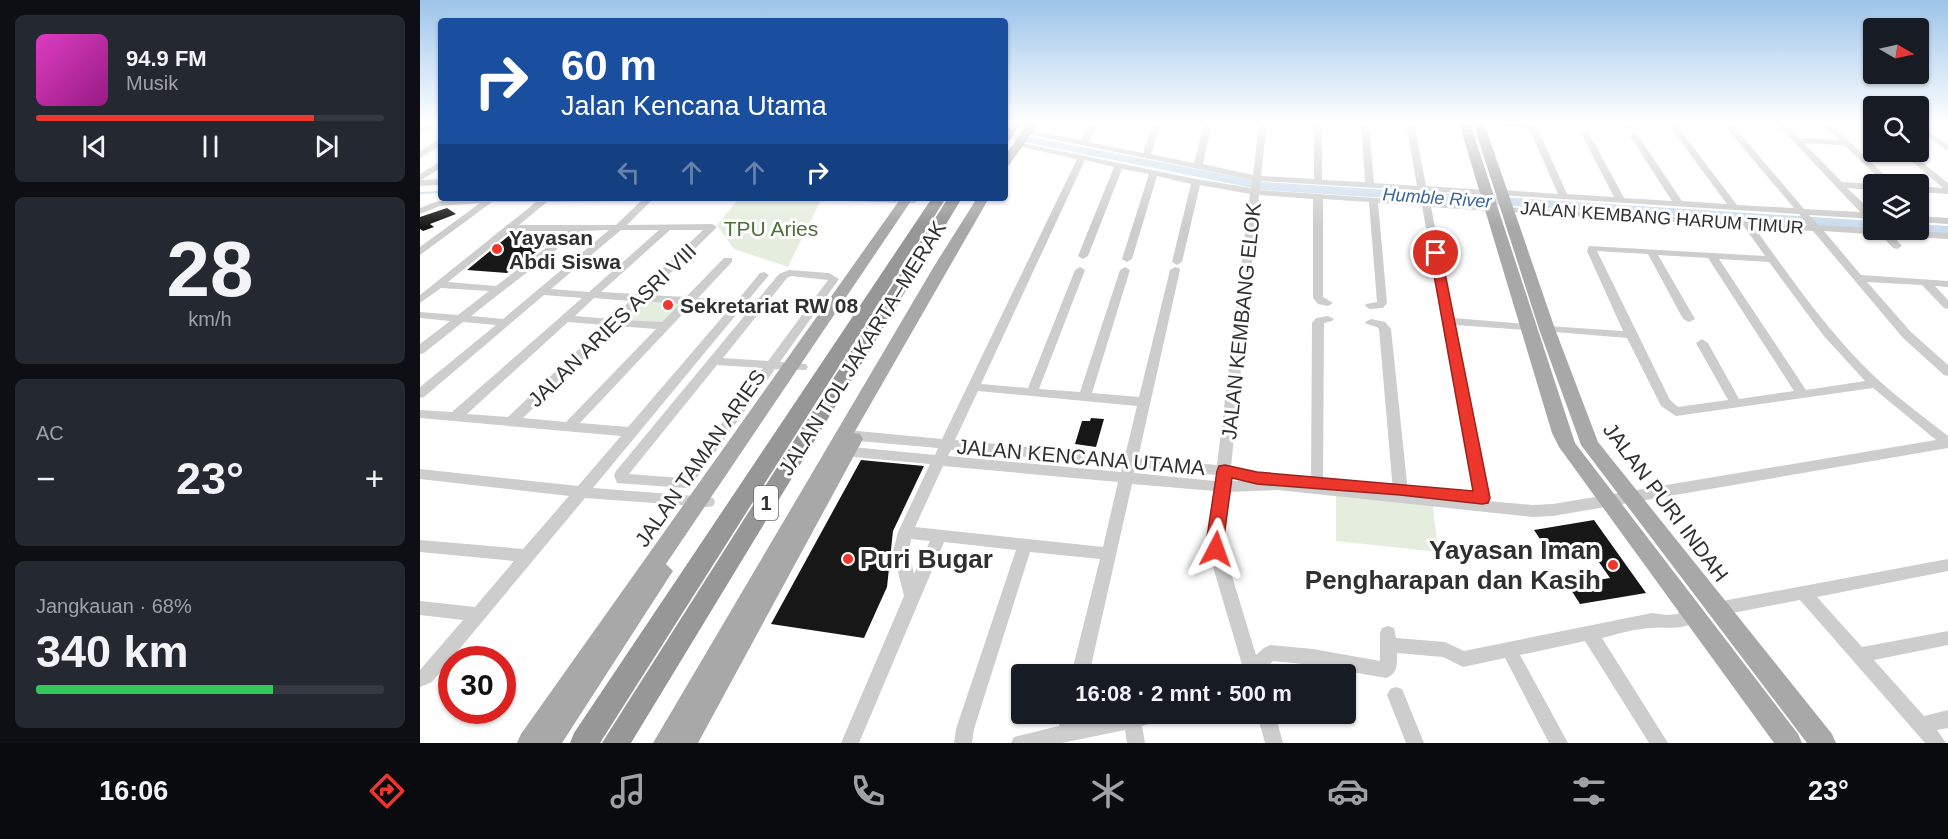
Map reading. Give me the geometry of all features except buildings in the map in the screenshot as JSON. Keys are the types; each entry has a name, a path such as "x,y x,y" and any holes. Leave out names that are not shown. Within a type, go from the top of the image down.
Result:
{"highway":[{"path":"908,246 905,240 909,201"},
{"path":"941,208 957,201"},
{"name":"JALAN TOL JAKARTA–MERAK","path":"585,743 908,246 941,208"},
{"name":"JALAN TOL JAKARTA–MERAK","path":"616,743 941,208"}],"main road":[{"name":"JALAN PURI INDAH","path":"1479,158 1547,329 1590,445 1823,743"},
{"name":"JALAN PURI INDAH","path":"1486,158 1527,327 1561,433 1689,614 1790,743"},
{"name":"JALAN TAMAN ARIES","path":"530,743 703,502 797,367 908,201"},
{"path":"684,743 845,443 981,201"},
{"path":"666,743 990,201"},
{"name":"JALAN TAMAN ARIES","path":"548,743 703,502"}],"street":[{"path":"912,596 901,552 905,532 1082,158"},
{"path":"1085,158 1196,182 1256,185 1318,183 1422,189 1497,201"},
{"path":"1159,158 1198,166 1256,185 1318,197 1426,203 1564,197 1863,216"},
{"path":"1198,166 1200,158"},
{"name":"JALAN KEMBANG ELOK","path":"1251,664 1216,549 1259,158"},
{"path":"1318,158 1318,183"},
{"path":"1368,158 1370,186"},
{"path":"1416,158 1422,189"},
{"path":"1547,158 1564,197"},
{"path":"1598,158 1622,201"},
{"path":"1648,158 1679,204"},
{"path":"1697,158 1734,207"},
{"path":"1756,158 1907,335 1948,372"},
{"path":"1813,158 1863,208"},
{"path":"1861,158 1879,174"},
{"path":"1916,162 1948,190"},
{"path":"1083,256 1119,165"},
{"path":"420,169 437,167"},
{"path":"420,178 437,167"},
{"path":"1085,396 1154,173"},
{"path":"420,183 438,182"},
{"path":"1083,664 1196,182"},
{"path":"1839,185 1863,186"},
{"path":"1929,189 1948,190"},
{"path":"1318,197 1318,298 1328,303"},
{"path":"1370,306 1378,306 1382,303 1373,200"},
{"path":"420,211 449,201"},
{"path":"420,252 488,201"},
{"path":"420,300 543,201"},
{"path":"420,394 619,227 646,201"},
{"name":"JALAN KEMBANG HARUM TIMUR","path":"1497,201 1747,224 1863,230"},
{"path":"1426,203 1482,498"},
{"path":"1929,220 1948,221"},
{"path":"1747,224 1837,344 1875,384 1948,443"},
{"path":"512,228 668,227"},
{"path":"455,417 668,227"},
{"name":"JALAN ARIES ASRI VIII","path":"511,422 712,227 668,227"},
{"path":"420,350 577,228"},
{"name":"JALAN KEMBANG HARUM TIMUR","path":"1929,236 1948,237"},
{"path":"1891,240 1897,246"},
{"path":"1772,259 1592,249 1631,335 1665,403 1673,411 1682,412 1875,384"},
{"path":"1652,251 1689,319"},
{"path":"1711,255 1803,395"},
{"path":"568,428 728,260"},
{"path":"1032,392 1080,270"},
{"path":"786,273 831,276 834,279 771,365 685,483 622,480 621,475 786,273"},
{"path":"420,678 426,676 764,275"},
{"path":"1858,278 1948,290"},
{"path":"1928,286 1948,284"},
{"path":"440,285 499,289"},
{"path":"1928,286 1948,306"},
{"path":"542,292 740,304"},
{"path":"420,315 504,322"},
{"path":"567,319 664,326"},
{"path":"1328,319 1320,320 1318,323 1320,484 1553,510 1607,498 1633,498 1948,443"},
{"path":"1449,321 1527,327"},
{"path":"1371,322 1381,324 1386,328 1401,493"},
{"path":"1547,329 1631,335"},
{"path":"1702,343 1736,404"},
{"path":"716,361 797,367"},
{"path":"974,387 1144,402"},
{"path":"420,414 632,432"},
{"name":"JALAN KENCANA UTAMA","path":"845,443 947,445 1225,471 1257,478 1320,484"},
{"name":"JALAN KENCANA UTAMA","path":"845,443 940,460 1223,487 1320,484"},
{"path":"420,474 581,492 703,502"},
{"path":"1401,493 1482,498 1532,507"},
{"path":"905,532 1108,554"},
{"path":"850,743 939,536"},
{"path":"963,743 965,729 1025,545"},
{"path":"420,546 527,556"},
{"path":"1717,609 1948,565"},
{"path":"1804,593 1937,743"},
{"path":"420,608 478,614"},
{"path":"1356,665 1386,670 1389,667 1389,639 1444,650 1464,659 1652,620 1667,622 1683,620 1689,614"},
{"path":"1590,634 1659,743"},
{"path":"1860,656 1948,638"},
{"path":"1509,650 1559,743"},
{"path":"1260,664 1270,653 1352,664"},
{"path":"1396,695 1415,743"},
{"path":"1921,725 1948,719"},
{"path":"1055,737 1063,724"},
{"path":"1020,743 1111,724"},
{"path":"1133,724 1136,743"},
{"path":"1269,724 1274,743"}],"green space":[{"name":"TPU Aries","path":"737,201 821,201 788,267 734,249 717,225"},
{"path":"638,301 682,302 661,325 616,322"},
{"path":"1336,496 1433,506 1438,552 1336,541"}],"waterway":[{"name":"Humble River","path":"1120,158 1263,186 1863,224"},
{"path":"420,193 438,192"},
{"name":"Humble River","path":"1929,229 1948,230"}],"place":[{"name":"Yayasan Abdi Siswa","path":"497,249"},
{"name":"Sekretariat RW 08","path":"668,305"},
{"name":"Puri Bugar","path":"848,559"},
{"name":"Yayasan Iman Pengharapan dan Kasih","path":"1613,565"}],"route":[{"path":"1216,549 1225,471 1257,478 1482,498 1436,253"}]}
